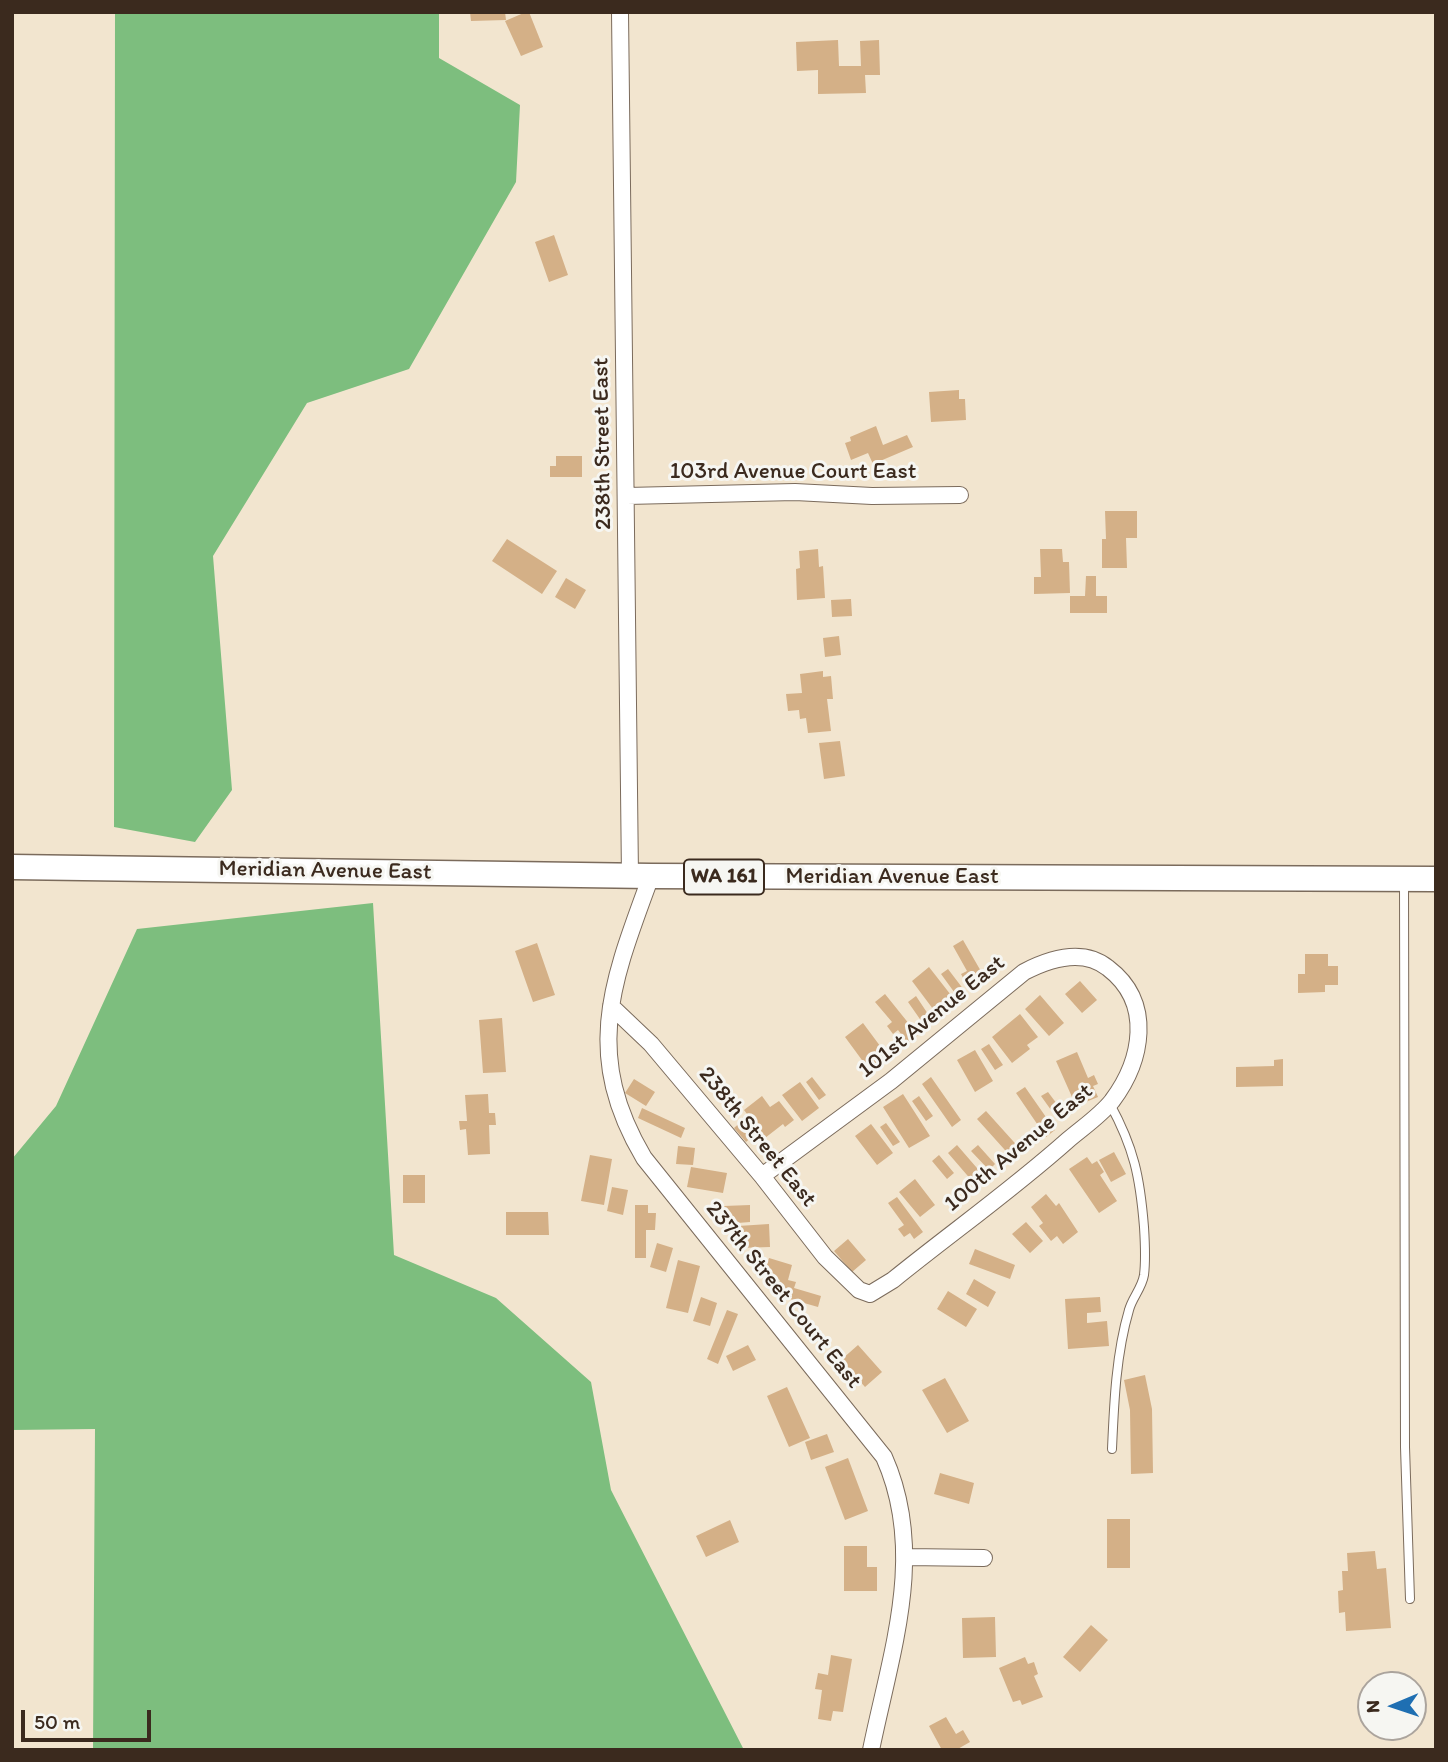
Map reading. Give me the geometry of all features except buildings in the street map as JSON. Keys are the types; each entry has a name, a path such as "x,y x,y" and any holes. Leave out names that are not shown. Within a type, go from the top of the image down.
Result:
{"main road":[{"name":"Meridian Avenue East","path":"12,867 641,876 1436,879"}],"street":[{"name":"238th Street East","path":"620,12 626,496 641,876"},
{"name":"103rd Avenue Court East","path":"626,496 794,492 872,496 960,495"},
{"name":"237th Street Court East","path":"641,876 631,929 611,1006 608,1057 618,1105 628,1131 644,1158 884,1457 898,1497 906,1557 903,1595 871,1750"},
{"name":"101st Avenue East","path":"762,1176 891,1081 1024,972 1045,960 1091,959 1102,964 1120,979 1133,1002"},
{"name":"100th Avenue East","path":"870,1294 893,1280 1041,1164 1110,1104 1133,1068 1138,1049 1139,1031 1133,1002"},
{"name":"238th Street East","path":"611,1006 651,1044 762,1176 825,1257 859,1290 870,1294"},
{"path":"906,1557 985,1558"}],"lane":[{"path":"1404,879 1405,1447 1410,1599"},
{"path":"1110,1104 1126,1133 1140,1182 1146,1250 1143,1278 1129,1307 1123,1333 1114,1398 1112,1449"}],"green space":[{"path":"115,12 439,12 439,58 520,105 516,182 409,369 307,403 213,556 232,790 195,842 114,827"},
{"path":"373,903 394,1255 496,1298 591,1382 611,1490 744,1750 93,1750 95,1429 12,1430 12,1159 56,1106 137,929"}]}
